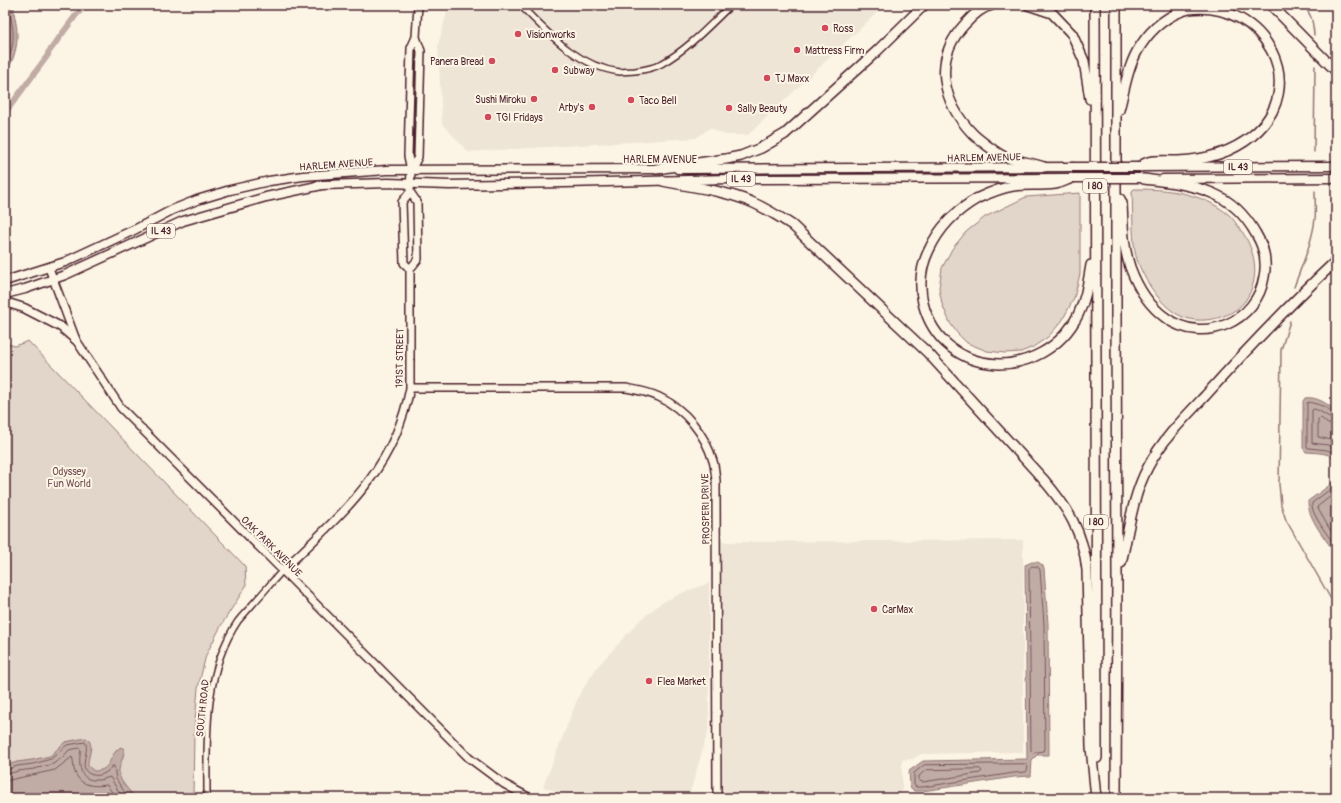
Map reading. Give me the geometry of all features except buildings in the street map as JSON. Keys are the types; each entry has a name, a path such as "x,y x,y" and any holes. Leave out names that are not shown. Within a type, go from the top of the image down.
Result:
{"highway":[{"path":"656,169 741,156 774,141 785,134 877,52 924,5"},
{"path":"992,5 977,13 967,21 956,33 951,42 944,70 947,92 955,112 974,135 1004,157 1044,167"},
{"path":"1028,5 1052,14 1072,34 1084,61 1095,126"},
{"name":"I 80","path":"1095,5 1097,798"},
{"name":"I 80","path":"1116,5 1115,123 1118,578 1116,798"},
{"path":"1271,5 1336,71"},
{"path":"1115,123 1130,68 1137,52 1147,36 1171,16 1196,8 1215,7 1225,9 1242,15 1252,22 1259,28 1269,41 1278,65 1279,90 1271,112 1256,132 1244,142 1211,156 1179,161 1148,162 1140,167"},
{"path":"1072,178 1055,184 1013,186 1001,189 977,199 960,211 936,236 927,254 921,279 921,289 925,308 935,329 943,339 950,346 966,356 984,362 1000,364 1014,363 1030,359 1057,342 1074,322 1086,292 1095,246"},
{"path":"1116,192 1122,203 1125,241 1130,265 1138,285 1156,310 1172,322 1194,330 1220,328 1238,319 1248,311 1256,301 1261,290 1265,273 1266,264 1262,247 1252,226 1233,205 1212,193 1190,186 1142,179"},
{"path":"662,181 731,195 748,201 777,215 792,225 928,353 1060,500 1076,527 1084,550 1088,570 1091,747 1097,798"},
{"path":"1118,578 1132,507 1148,466 1162,445 1216,384 1285,311 1336,261"}],"main road":[{"name":"HARLEM AVENUE","path":"5,281 65,262 136,229 172,210 197,200 230,190 269,181 303,176 387,170 1336,166"},
{"name":"HARLEM AVENUE","path":"5,294 53,279 183,221 266,196 322,185 410,183 450,185 729,179 1336,178"},
{"path":"5,302 24,308 61,327 76,340"}],"street":[{"name":"191ST STREET","path":"282,571 345,510 374,475 395,437 407,403 410,388 410,269 418,259 417,202 410,192 411,170 408,156 411,48 416,37 418,5"},
{"path":"520,5 552,37 582,60 620,72 639,70 660,65 682,50 731,5"},
{"name":"191ST STREET","path":"411,170 418,156 421,51 416,37"},
{"name":"191ST STREET","path":"410,192 402,202 404,263 410,269"},
{"name":"OAK PARK AVENUE","path":"49,268 76,340 121,408 469,758 504,784 530,798"},
{"name":"PROSPERI DRIVE","path":"410,388 626,388 643,391 664,400 688,418 699,431 713,462 716,480 717,798"},
{"name":"SOUTH ROAD","path":"207,798 209,710 215,672 224,646 239,621 282,571"}],"shaded area":[{"path":"452,5 885,5 748,135 725,135 710,128 696,138 468,152 442,124 438,45 447,12"},
{"path":"1023,540 1023,752 921,754 913,759 902,760 902,798 722,798 722,542"},
{"name":"Flea Market","path":"709,583 709,728 690,793 687,798 577,798 543,787 579,695 597,667 640,620 661,603 684,592"}],"green space":[{"path":"1134,189 1165,190 1200,198 1213,204 1231,217 1249,243 1255,272 1250,292 1245,301 1237,309 1222,317 1196,320 1183,317 1175,313 1159,299 1148,284 1135,252 1132,191"},
{"path":"1080,193 1080,274 1074,298 1062,321 1048,337 1033,347 1021,352 1005,353 987,351 967,343 950,323 942,304 939,288 942,268 952,249 966,232 985,217 1026,197"},
{"name":"Odyssey Fun World","path":"28,341 245,566 246,586 222,624 206,655 198,688 194,733 193,798 5,798 5,343 15,346"}],"water":[{"path":"5,5 14,5 17,38 13,60 5,74"},
{"path":"1305,398 1314,398 1322,401 1336,412 1336,460 1326,454 1306,452 1303,448 1303,401"},
{"path":"1336,479 1336,553 1322,535 1314,521 1308,501"},
{"path":"1032,562 1039,563 1044,568 1048,624 1049,755 1037,755 1032,760 1031,776 914,791 910,787 909,771 923,761 1027,759 1025,565"},
{"path":"86,738 91,747 88,766 94,771 104,768 117,750 121,747 124,749 119,774 124,784 135,798 5,798 5,766 17,762 50,756 65,742"}],"waterway":[{"path":"5,113 76,15 86,5"},
{"path":"1303,5 1312,19 1314,35"},
{"path":"1314,152 1315,66"},
{"path":"1294,287 1314,228 1315,191"},
{"path":"1290,321 1281,350 1279,484 1281,505 1286,520 1336,608"}],"place":[{"name":"Ross","path":"825,28"},
{"name":"Visionworks","path":"518,34"},
{"name":"Mattress Firm","path":"797,50"},
{"name":"Panera Bread","path":"492,61"},
{"name":"Subway","path":"555,70"},
{"name":"TJ Maxx","path":"767,78"},
{"name":"Sushi Miroku","path":"534,99"},
{"name":"Taco Bell","path":"631,100"},
{"name":"Arby's","path":"592,107"},
{"name":"Sally Beauty","path":"729,108"},
{"name":"TGI Fridays","path":"488,117"},
{"name":"CarMax","path":"874,609"},
{"name":"Flea Market","path":"649,681"}]}
